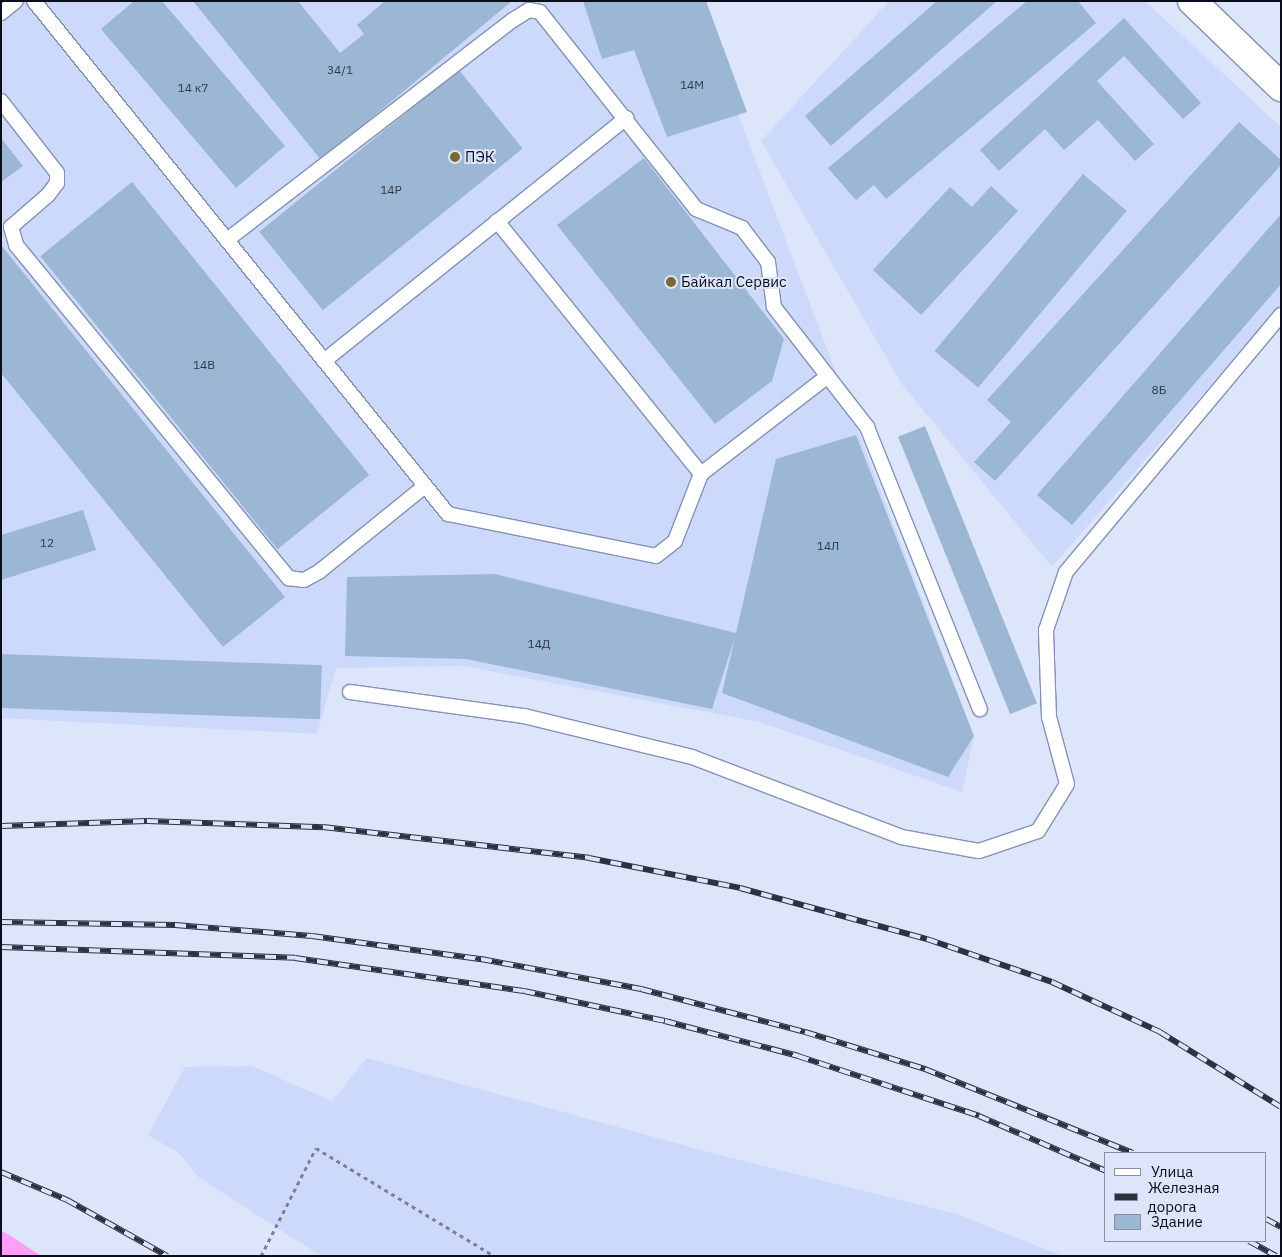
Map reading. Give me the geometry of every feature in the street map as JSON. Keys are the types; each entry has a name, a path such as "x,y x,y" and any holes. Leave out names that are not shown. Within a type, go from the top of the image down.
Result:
{"street":[{"path":"1192,1 1281,86"}],"lane":[{"path":"1,13 16,1"},
{"path":"34,1 448,514 656,556 675,541 701,474 828,376"},
{"path":"227,240 528,10 540,12 551,22 696,209 742,228 768,262 774,307 867,427 980,709"},
{"path":"1,101 57,173 57,183 48,195 11,227 16,245 289,578 304,580 320,571 425,486"},
{"path":"324,361 626,118"},
{"path":"497,222 701,474"},
{"path":"350,692 524,716 692,757 901,837 979,851 1038,832 1067,784 1049,717 1046,630 1066,572 1281,315"}],"path":[{"path":"261,1256 316,1148 494,1256"}],"shaded area":[{"path":"1,1 695,1 974,736 962,792 760,722 463,666 336,668 317,734 1,718"},
{"path":"889,1 1145,1 1281,127 1281,304 1052,567 901,383 761,141"},
{"path":"367,1058 719,1155 957,1214 1063,1256 321,1256 198,1177 179,1153 148,1135 185,1067 252,1066 332,1101"},
{"path":"1,1231 8,1234 41,1256 1,1256"}],"building":[{"path":"134,1 162,1 285,146 236,188 101,29"},
{"path":"193,1 298,1 340,53 364,34 357,25 385,1 512,1 321,160"},
{"path":"583,1 706,1 747,112 667,137 634,50 602,59"},
{"path":"937,1 997,1 831,146 805,116"},
{"path":"1027,1 1078,1 1096,23 886,199 874,185 856,200 828,168"},
{"path":"1124,18 1201,103 1183,119 1124,56 1097,81 1154,144 1135,161 1098,120 1064,150 1045,129 999,171 980,150"},
{"path":"459,70 523,148 323,310 259,232"},
{"path":"1239,122 1281,160 1281,165 995,481 974,462 1011,422 987,400"},
{"path":"1,138 23,166 1,182"},
{"name":"Байкал Сервис","path":"644,158 784,339 772,381 715,424 557,225"},
{"path":"1083,174 1127,211 978,388 935,351"},
{"path":"132,182 369,475 278,549 40,256"},
{"path":"991,186 1018,211 921,315 873,270 950,187 972,207"},
{"path":"1281,214 1281,284 1072,525 1037,495"},
{"path":"1,245 285,597 223,647 1,373"},
{"path":"925,426 1037,703 1010,714 898,437"},
{"path":"856,435 974,736 948,777 722,693 735,637 712,709 466,659 345,656 347,577 495,574 736,633 776,459"},
{"path":"83,510 96,550 1,580 1,535"},
{"path":"1,654 322,665 320,719 1,708"}],"railway":[{"path":"1,826 147,821 323,827 589,858 740,888 927,939 1052,982 1160,1032 1281,1107"},
{"path":"1,922 175,925 312,936 481,959 641,989 805,1032 925,1069 1131,1152"},
{"path":"1,947 295,958 524,991 665,1021 798,1056 979,1116 1104,1170"},
{"path":"1,1172 67,1200 167,1256"},
{"path":"1267,1220 1281,1227"},
{"path":"1251,1242 1276,1256"}],"place":[{"name":"ПЭК","path":"455,157"},
{"name":"Байкал Сервис","path":"671,282"}]}
